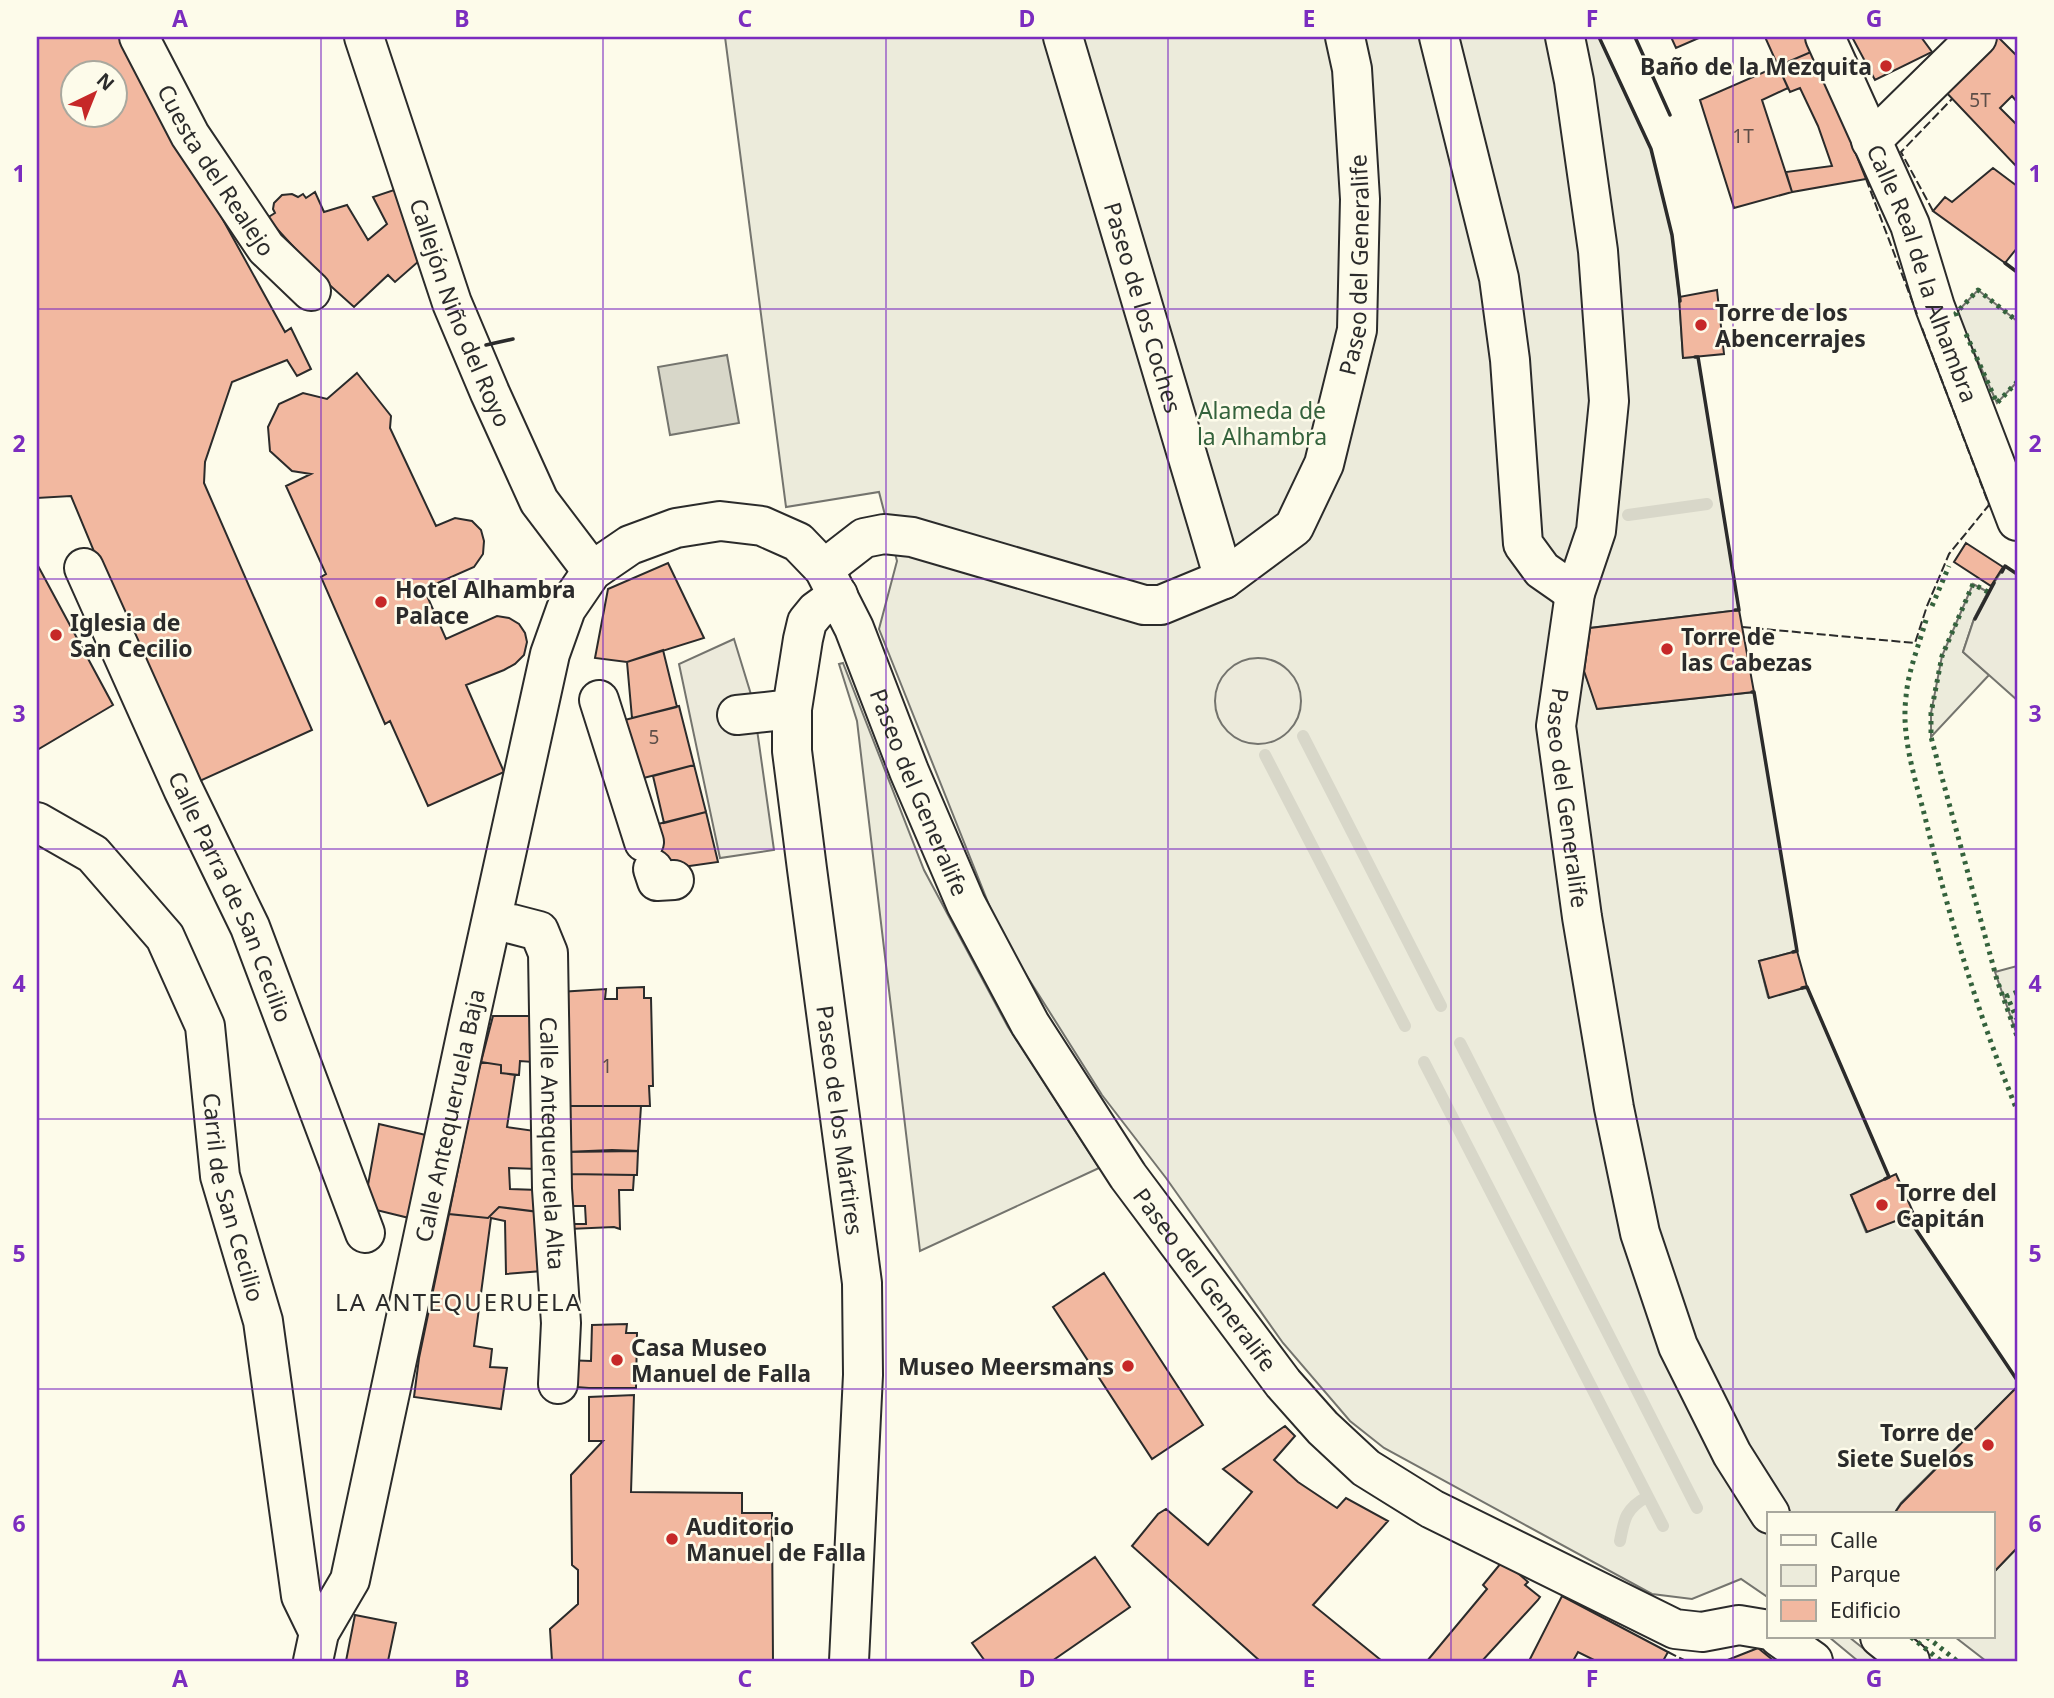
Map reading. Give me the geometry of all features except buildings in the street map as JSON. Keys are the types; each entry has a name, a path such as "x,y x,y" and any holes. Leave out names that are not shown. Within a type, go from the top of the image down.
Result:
{"street":[{"name":"Cuesta del Realejo","path":"139,37 190,135 266,248 311,291"},
{"name":"Callejón Niño del Royo","path":"364,37 452,303 490,393 539,501 592,570"},
{"name":"Paseo de los Coches","path":"1063,37 1224,579"},
{"name":"Paseo del Generalife","path":"1345,37 1352,69 1360,199 1357,330 1324,464 1294,527 1224,579 1161,605 1144,606 912,537 884,534 864,538 831,582 854,628 909,771 966,904 1030,1024 1133,1182 1283,1383 1323,1428 1366,1468 1432,1509 1675,1629 1702,1632 1739,1625 1767,1630"},
{"path":"1440,37 1499,278 1510,360 1523,544 1542,570 1575,593"},
{"name":"Paseo del Generalife","path":"1565,37 1574,81 1598,251 1609,401 1596,531 1575,593 1556,726 1582,917 1614,1108 1637,1221 1678,1346 1731,1454 1769,1512"},
{"name":"Calle Real de la Alhambra","path":"1825,37 1910,225 1935,307 2016,517"},
{"path":"1871,141 1977,37"},
{"path":"592,570 630,545 676,528 720,520 762,526 798,542 831,582"},
{"name":"Calle Parra de San Cecilio","path":"84,568 183,789 250,927 365,1233"},
{"name":"Calle Antequeruela Baja","path":"316,1647 350,1580 550,654 566,609 592,570"},
{"name":"Paseo de los Mártires","path":"831,582 807,622 803,639 792,709 792,751 862,1283 863,1375 849,1661"},
{"path":"599,700 657,864"},
{"path":"737,715 792,709"},
{"name":"Carril de San Cecilio","path":"37,822 93,854 165,937 205,1026 220,1176 264,1321 301,1596 316,1647"},
{"name":"Calle Antequeruela Alta","path":"512,924 539,932 548,953 552,1189 561,1322 558,1384"},
{"path":"1780,1638 1812,1661"},
{"path":"1881,1638 1910,1661"}],"green space":[{"name":"Alameda de la Alhambra","path":"725,37 1599,37 1651,149 1672,235 1683,358 1698,357 1739,610 1591,628 1584,671 1598,709 1754,692 1797,951 1759,961 1768,997 1807,987 1889,1177 1851,1195 1866,1232 1907,1216 2017,1380 2017,1387 1901,1503 1895,1512 1767,1512 1767,1597 1741,1579 1692,1599 1652,1594 1384,1448 1350,1421 1283,1343 1166,1178 1102,1095 1001,935 879,629 897,561 879,492 786,507"},
{"path":"1978,290 2017,321 2017,382 1997,403 1956,313"},
{"path":"1973,584 1988,592 1974,619 1963,652 1989,675 1931,737 1931,713 1942,656"},
{"path":"843,663 924,870 1008,1027 1099,1168 920,1251 857,721 839,664"},
{"path":"2017,966 2017,1035 1995,972"},
{"path":"2017,1548 2017,1661 1986,1661 1956,1638 1994,1638 1994,1572"},
{"path":"1830,1638 1850,1638 1879,1661 1858,1661"}],"shaded area":[{"path":"727,355 739,423 670,435 658,367"},
{"path":"2005,566 2017,574 2017,700 1963,652 1974,619"},
{"path":"734,639 753,701 774,850 720,858 679,664"},
{"path":"1258,658 1275,661 1289,670 1298,684 1301,701 1298,718 1289,732 1275,741 1258,744 1241,741 1227,732 1218,718 1215,701 1218,684 1227,670 1241,661"}],"waterway":[{"path":"1628,515 1707,504"},
{"path":"1303,736 1441,1006"},
{"path":"1265,755 1405,1026"},
{"path":"1460,1043 1697,1508"},
{"path":"1424,1062 1663,1526"},
{"path":"1620,1541 1630,1510 1647,1497"}],"hedge":[{"path":"1957,316 1956,313 1978,290 2017,321"},
{"path":"1966,334 1997,403 2017,382"},
{"path":"1932,606 1949,566"},
{"path":"1988,592 1973,584 1942,656 1931,713 1931,737 1997,980 2017,1036"},
{"path":"1926,620 1907,687 1905,727 1910,757 1965,965 2017,1110"},
{"path":"2017,992 2007,996 2017,1019"},
{"path":"1912,1638 1941,1661"},
{"path":"1928,1638 1957,1661"}],"fence":[{"path":"1933,211 1901,152 1952,99"},
{"path":"1866,179 1917,314"},
{"path":"1742,627 1915,643 1949,554 1989,505 1922,328"},
{"path":"1668,1652 1686,1661"}],"wall":[{"path":"1599,37 1651,149 1672,235 1680,301"},
{"path":"1635,37 1670,115"},
{"path":"2005,263 2017,272"},
{"path":"486,345 513,339"},
{"path":"1695,357 1698,357 1739,610 1735,610"},
{"path":"2002,572 2005,566 2017,574"},
{"path":"1975,619 1994,583"},
{"path":"1752,692 1797,951 1793,952"},
{"path":"1802,988 1807,987 1889,1177 1885,1179"},
{"path":"1905,1217 1907,1216 2017,1380"}],"place":[{"name":"Baño de la Mezquita","path":"1886,66"},
{"name":"Torre de los Abencerrajes","path":"1701,325"},
{"name":"Hotel Alhambra Palace","path":"381,602"},
{"name":"Iglesia de San Cecilio","path":"56,635"},
{"name":"Torre de las Cabezas","path":"1667,649"},
{"name":"Torre del Capitán","path":"1882,1205"},
{"name":"Casa Museo Manuel de Falla","path":"617,1360"},
{"name":"Museo Meersmans","path":"1128,1366"},
{"name":"Torre de Siete Suelos","path":"1988,1445"},
{"name":"Auditorio Manuel de Falla","path":"672,1539"}],"district":[{"name":"LA ANTEQUERUELA","path":"459,1301"}]}
